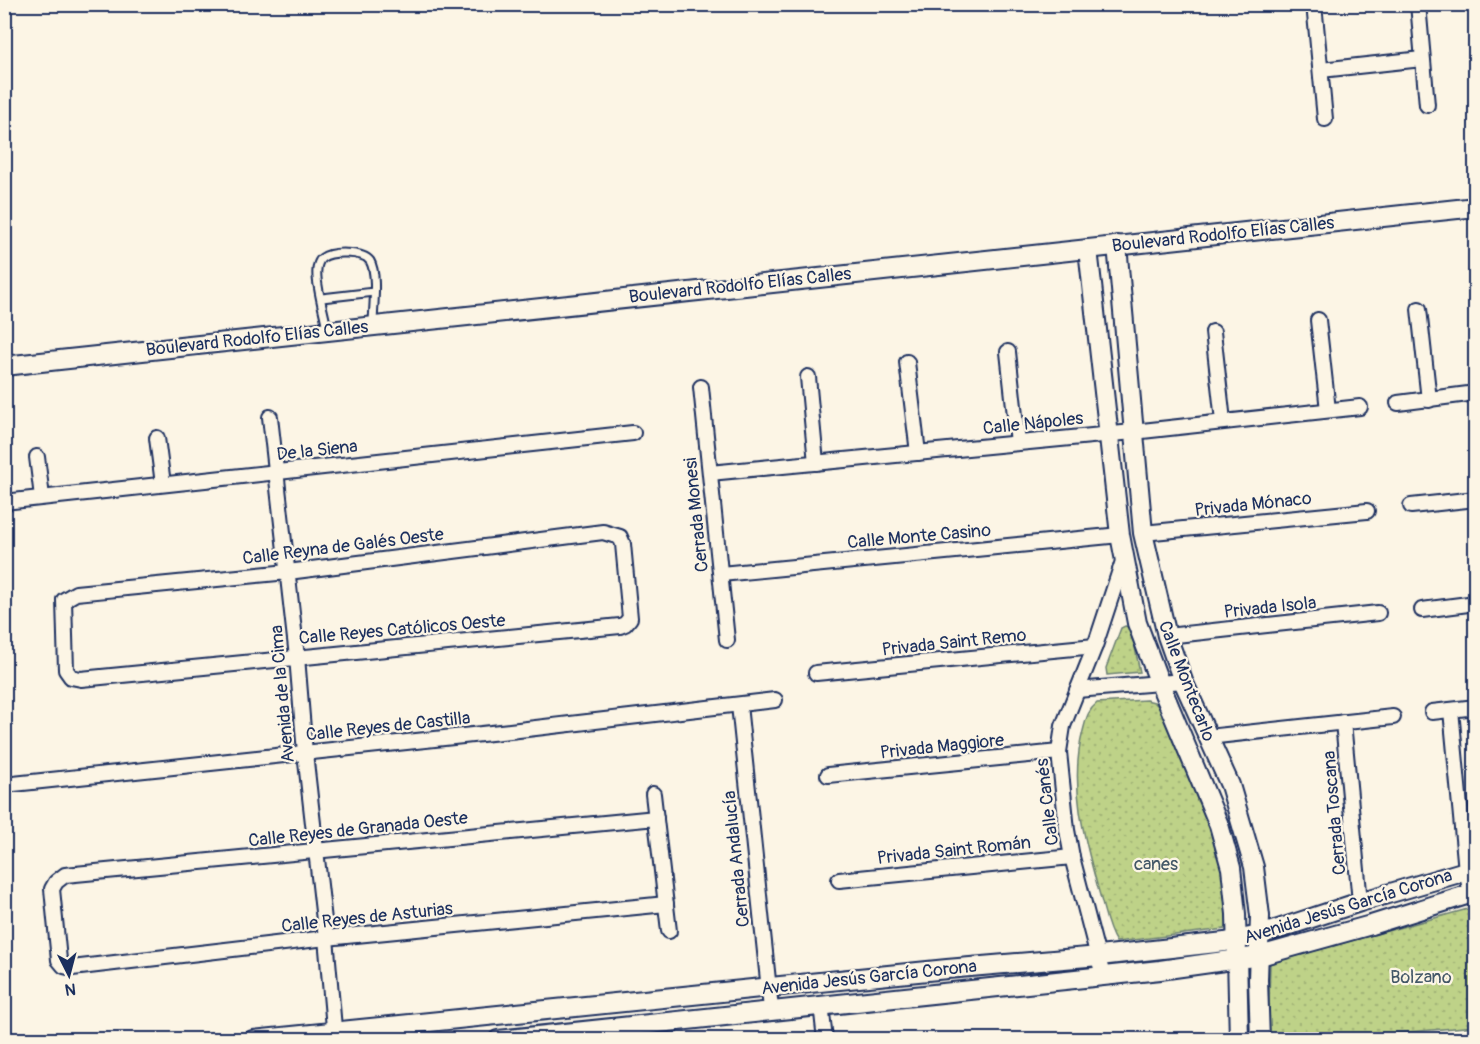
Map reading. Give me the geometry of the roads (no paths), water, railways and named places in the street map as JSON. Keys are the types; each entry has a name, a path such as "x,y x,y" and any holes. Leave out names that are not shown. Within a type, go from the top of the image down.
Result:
{"street":[{"path":"1314,4 1325,119"},
{"path":"1418,4 1427,105"},
{"path":"1321,70 1422,59"},
{"name":"Boulevard Rodolfo Elías Calles","path":"4,366 1476,207"},
{"name":"Calle Montecarlo","path":"1117,245 1143,533 1167,636 1183,681 1230,785 1250,848 1260,916 1258,980 1260,1040"},
{"name":"Calle Montecarlo","path":"1088,249 1120,535 1137,623 1160,684 1220,825 1234,890 1239,1040"},
{"path":"1419,309 1429,400"},
{"path":"1318,320 1328,410"},
{"path":"1213,332 1223,422"},
{"path":"1008,352 1018,443"},
{"path":"907,362 918,453"},
{"path":"808,377 816,463"},
{"name":"Cerrada Monesi","path":"701,387 727,640"},
{"path":"1398,403 1476,393"},
{"name":"Calle Nápoles","path":"710,474 1359,407"},
{"name":"Avenida de la Cima","path":"270,417 297,657 334,1035"},
{"name":"De la Siena","path":"4,502 633,433"},
{"path":"157,438 163,484"},
{"path":"37,457 42,497"},
{"path":"1411,506 1476,499"},
{"name":"Privada Mónaco","path":"1143,533 1367,511"},
{"name":"Calle Reyna de Galés Oeste","path":"81,679 71,677 66,670 64,600 76,593 288,572 603,532 620,537 623,544 630,618 620,626"},
{"name":"Calle Monte Casino","path":"721,574 1120,535"},
{"name":"Calle Canés","path":"1103,976 1072,857 1059,752 1062,732 1095,646 1124,558"},
{"path":"1422,610 1476,603"},
{"name":"Privada Isola","path":"1167,636 1378,613"},
{"name":"Calle Reyes Católicos Oeste","path":"81,679 620,626"},
{"name":"Privada Saint Remo","path":"816,673 1095,646"},
{"path":"1077,690 1183,681"},
{"name":"Calle Reyes de Castilla","path":"4,785 739,705 775,699"},
{"name":"Cerrada Andalucía","path":"739,705 771,1010"},
{"path":"1432,712 1476,707"},
{"path":"1451,710 1473,892"},
{"name":"Cerrada Toscana","path":"1208,737 1393,717"},
{"name":"Cerrada Toscana","path":"1343,722 1360,902"},
{"name":"Privada Maggiore","path":"828,775 1059,752"},
{"path":"653,795 669,931"},
{"name":"Calle Reyes de Granada Oeste","path":"72,968 64,966 59,960 52,889 64,875 656,818"},
{"name":"Privada Saint Román","path":"839,880 1072,857"},
{"name":"Avenida Jesús García Corona","path":"253,1040 334,1035 769,987 1099,956 1237,939 1260,935 1360,902 1471,870"},
{"name":"Avenida Jesús García Corona","path":"498,1040 1237,960 1260,956 1361,928 1473,892"},
{"name":"Calle Reyes de Asturias","path":"72,968 326,938 666,904"},
{"path":"821,1004 825,1040"}],"lane":[{"path":"327,330 316,272 318,263 329,255 357,253 365,255 371,263 374,292 373,325"},
{"path":"322,298 374,292"}],"park label":[{"name":"canes","path":"1156,864"},
{"name":"Bolzano","path":"1421,977"}]}
